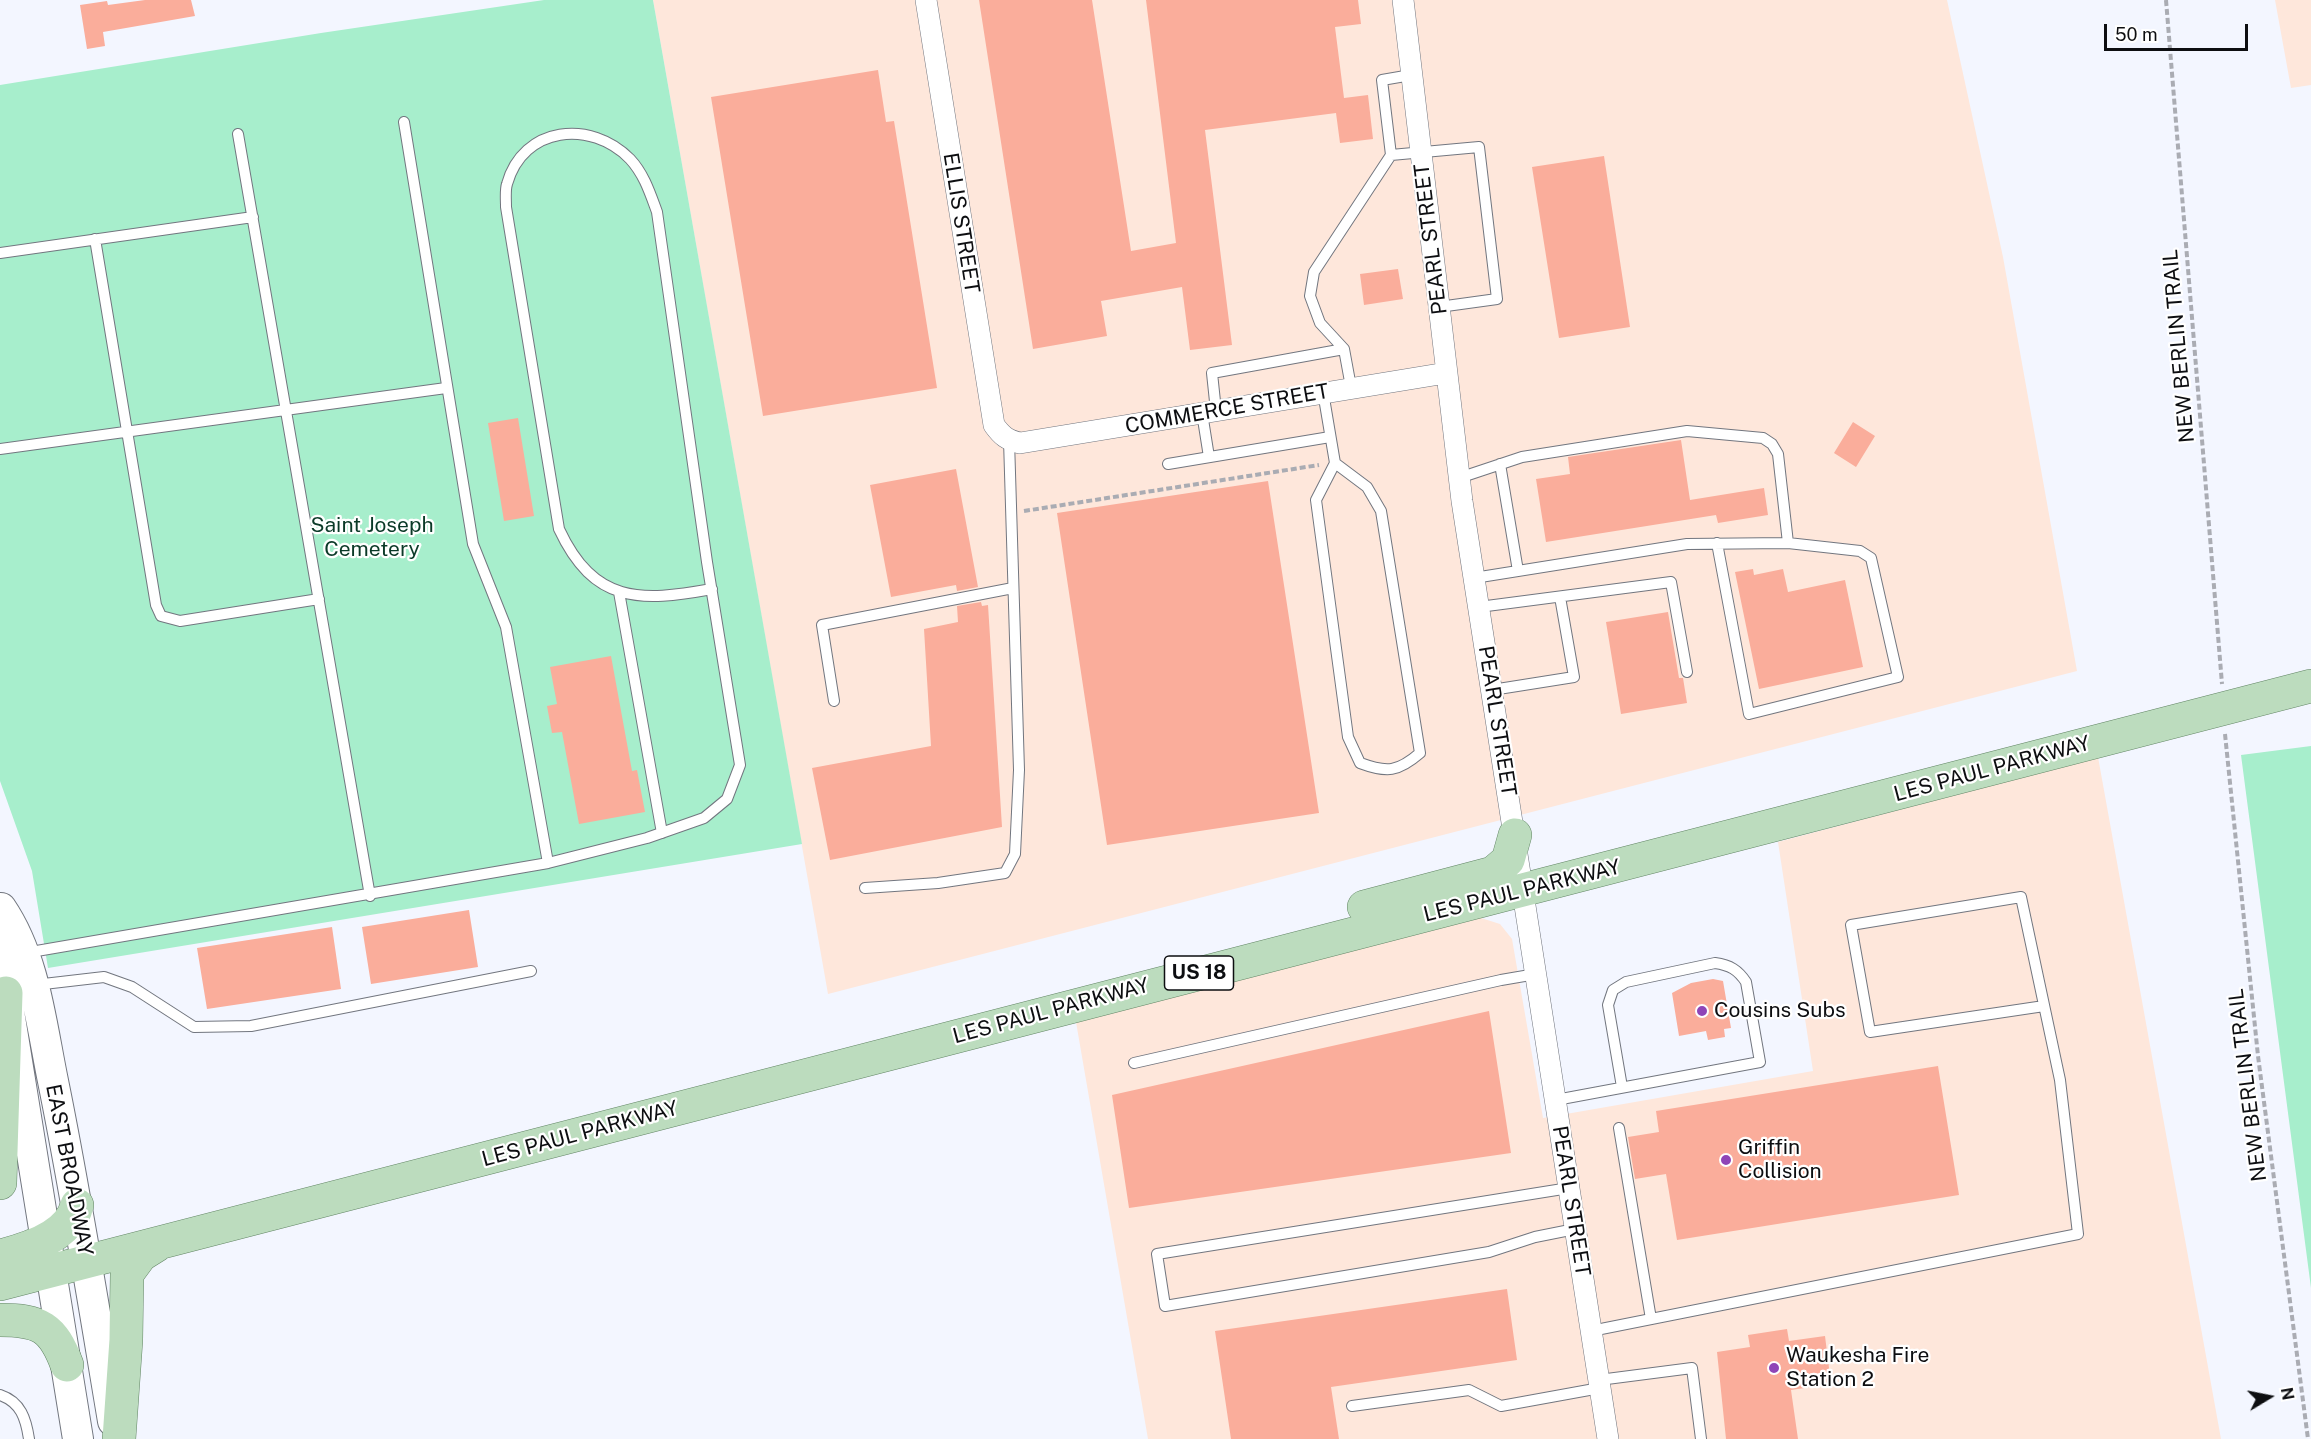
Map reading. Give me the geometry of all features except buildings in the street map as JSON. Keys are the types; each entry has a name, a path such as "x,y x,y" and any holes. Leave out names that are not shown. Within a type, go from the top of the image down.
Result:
{"main road":[{"name":"LES PAUL PARKWAY","path":"0,1284 1184,977 1523,892 2311,686"},
{"path":"1184,977 1306,922 1493,873 1508,860 1515,835"},
{"name":"EAST BROADWAY","path":"0,907 13,927 25,953 19,989 46,1226 78,1439"},
{"name":"EAST BROADWAY","path":"0,907 19,989 77,1205 118,1439"},
{"path":"0,1183 19,989"},
{"path":"0,1256 46,1226 71,1222 77,1205"},
{"path":"118,1439 126,1340 127,1275 141,1255 163,1242"},
{"path":"0,1320 25,1320 47,1330 58,1341 67,1365"}],"street":[{"name":"ELLIS STREET","path":"926,0 994,425 1009,440"},
{"name":"PEARL STREET","path":"1402,0 1459,478 1608,1439"},
{"name":"COMMERCE STREET","path":"1009,440 1020,443 1041,440 1446,372"}],"lane":[{"path":"1351,387 1344,349 1320,322 1310,296 1314,272 1390,155 1382,80 1411,75"},
{"path":"404,122 473,544 506,627 548,863"},
{"path":"25,953 370,896 548,863 662,833 704,819 728,799 740,765 711,589 657,212 646,182 630,159 607,142 584,134 558,133 535,142 517,161 507,184 509,233 559,529 569,551 581,566 599,582 619,591 640,597 658,597 711,589"},
{"path":"238,134 370,896"},
{"path":"1390,155 1479,147 1497,299 1439,307"},
{"path":"0,254 253,217"},
{"path":"95,239 156,605 161,616 169,620 180,621 319,600"},
{"path":"1209,457 1212,373 1344,349"},
{"path":"0,449 286,408 446,388"},
{"path":"1323,392 1335,463 1316,500 1348,737 1360,763 1381,771 1405,766 1420,753 1381,511 1367,487 1335,463"},
{"path":"1459,478 1522,457 1687,431 1763,438 1772,444 1778,454 1788,543"},
{"path":"1168,464 1330,437"},
{"path":"865,888 938,883 1005,873 1016,854 1018,770 1009,440"},
{"path":"1500,464 1518,571"},
{"path":"1474,578 1687,543 1717,543 1788,543 1860,551 1871,558 1898,677 1749,714 1717,543"},
{"path":"1479,607 1671,582 1687,672"},
{"path":"834,701 822,625 1013,588"},
{"path":"619,591 662,833"},
{"path":"1492,690 1574,677 1560,597"},
{"path":"1591,1331 2078,1234 2060,1080 2021,897 1851,925 1870,1032 2044,1006"},
{"path":"1556,1100 1760,1062 1746,982 1739,972 1728,965 1715,963 1626,982 1614,990 1608,1005 1622,1087"},
{"path":"19,989 104,976 132,987 194,1027 250,1026 531,971"},
{"path":"1134,1063 1536,974"},
{"path":"1619,1128 1651,1319"},
{"path":"1569,1188 1157,1254 1165,1306 1489,1252 1535,1237 1575,1230"},
{"path":"1352,1406 1469,1390 1501,1406 1600,1384 1692,1368 1701,1439"},
{"path":"0,1395 13,1400 26,1418 29,1439"}],"path":[{"name":"NEW BERLIN TRAIL","path":"2166,0 2222,689"},
{"path":"1040,509 1335,463"},
{"name":"NEW BERLIN TRAIL","path":"2225,726 2258,1056 2308,1439"}],"shaded area":[{"path":"653,0 1947,0 2003,257 2077,671 828,994"},
{"path":"2275,0 2311,0 2311,85 2291,88"},
{"path":"2098,757 2221,1439 1148,1439 1076,1022 1481,918 1500,924 1512,939 1543,1118 1813,1071 1778,842"}],"green space":[{"name":"Saint Joseph Cemetery","path":"544,0 653,0 802,844 48,968 32,871 0,781 0,85 321,33"},
{"path":"2311,746 2311,1288 2241,755"}],"place":[{"name":"Cousins Subs","path":"1702,1011"},
{"name":"Griffin Collision","path":"1726,1160"},
{"name":"Waukesha Fire Station 2","path":"1774,1368"}]}
